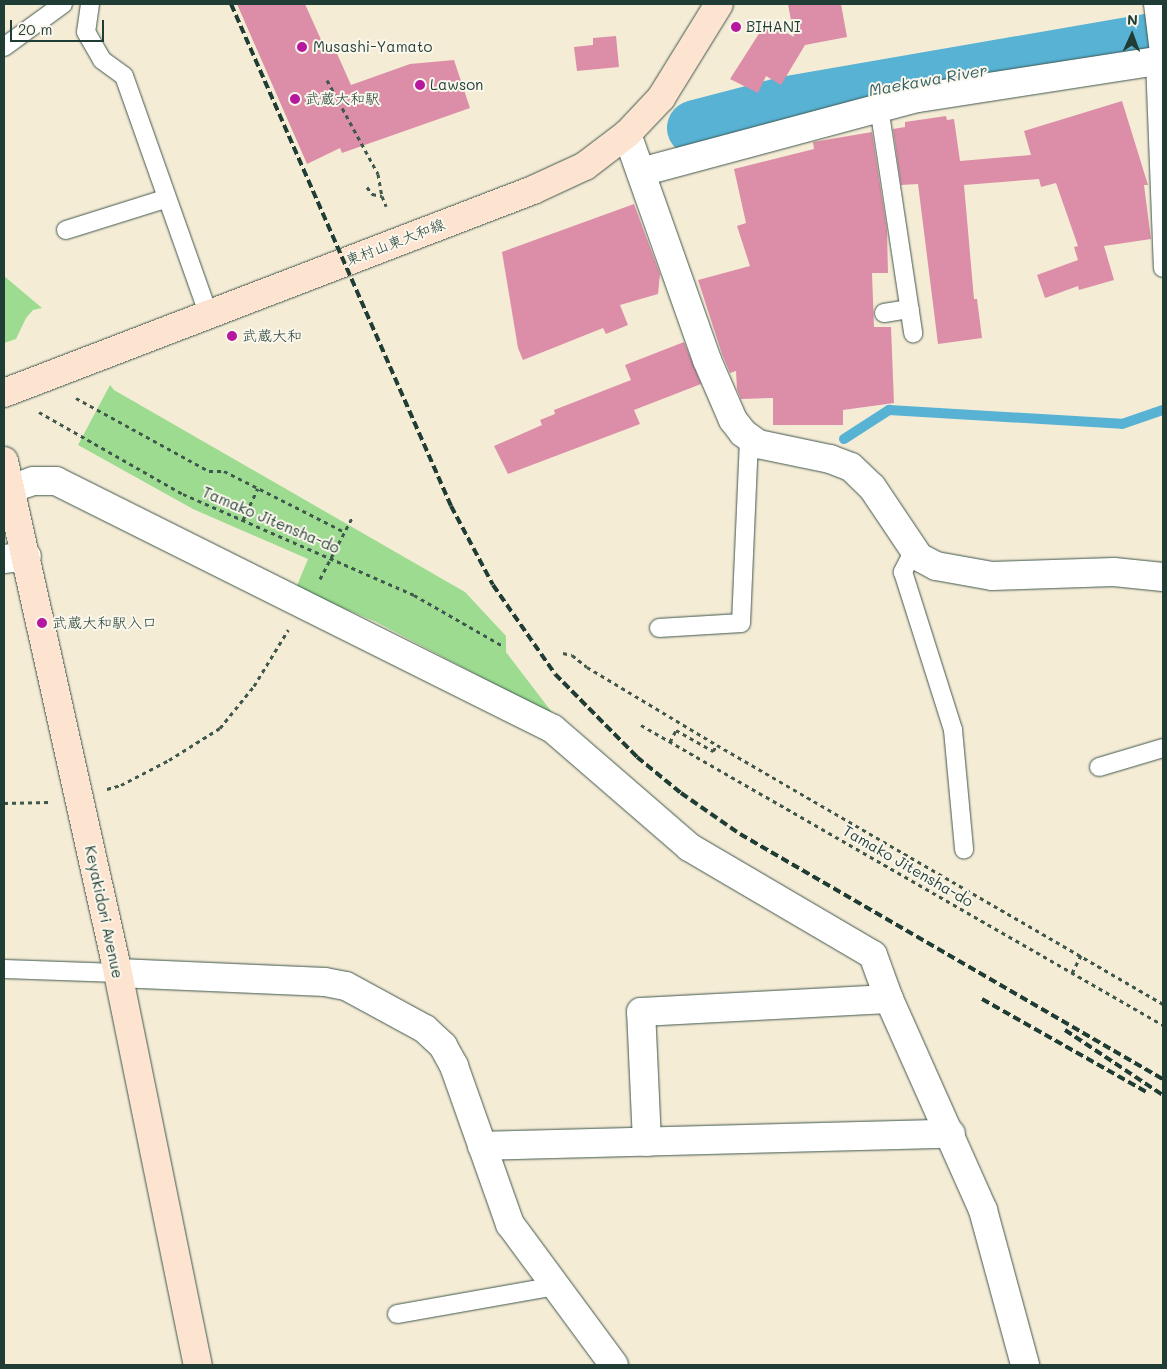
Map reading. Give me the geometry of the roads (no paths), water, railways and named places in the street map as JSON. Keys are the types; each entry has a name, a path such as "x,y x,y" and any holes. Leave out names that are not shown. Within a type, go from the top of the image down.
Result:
{"street":[{"name":"東村山東大和線","path":"4,393 533,190 585,166 628,134 661,98 719,4"},
{"path":"642,172 918,98 1159,61"},
{"path":"628,134 708,360 733,420 749,438 781,451 830,459 851,467 872,487 919,557 936,566 982,575 1114,572 1163,577"},
{"name":"Keyakidori Avenue","path":"4,461 12,488 15,557 118,973 198,1365"},
{"path":"12,488 33,481 56,480 553,729 689,847 873,955 889,999 951,1134 983,1210 1025,1365"},
{"path":"118,973 325,982 346,986 425,1029 443,1046 454,1066 510,1224 614,1365"},
{"path":"648,1142 641,1012 889,999"},
{"path":"482,1146 951,1134"}],"lane":[{"path":"4,47 63,4"},
{"path":"90,4 86,32 102,60 124,76 165,199 208,314"},
{"path":"1153,4 1159,61 1163,268"},
{"path":"879,107 913,333"},
{"path":"66,230 165,199"},
{"path":"884,313 910,309"},
{"path":"659,628 741,623 749,438"},
{"path":"914,550 902,572 953,730 964,849"},
{"path":"1100,767 1163,748"},
{"path":"4,970 118,973"},
{"path":"397,1314 555,1286"}],"waterway":[{"name":"Maekawa River","path":"695,128 788,104 1163,39"},
{"path":"844,439 889,410 1122,424 1163,410"}],"railway":[{"path":"231,4 451,506 493,585 555,674 637,757 681,793 740,834 1163,1079"},
{"path":"982,999 1148,1093"},
{"path":"1065,1030 1163,1095"}],"place":[{"name":"BIHANI","path":"736,27"},
{"name":"Musashi-Yamato","path":"302,47"},
{"name":"Lawson","path":"420,85"},
{"name":"武蔵大和駅","path":"295,99"},
{"name":"武蔵大和","path":"232,336"},
{"name":"武蔵大和駅入口","path":"42,623"}]}
